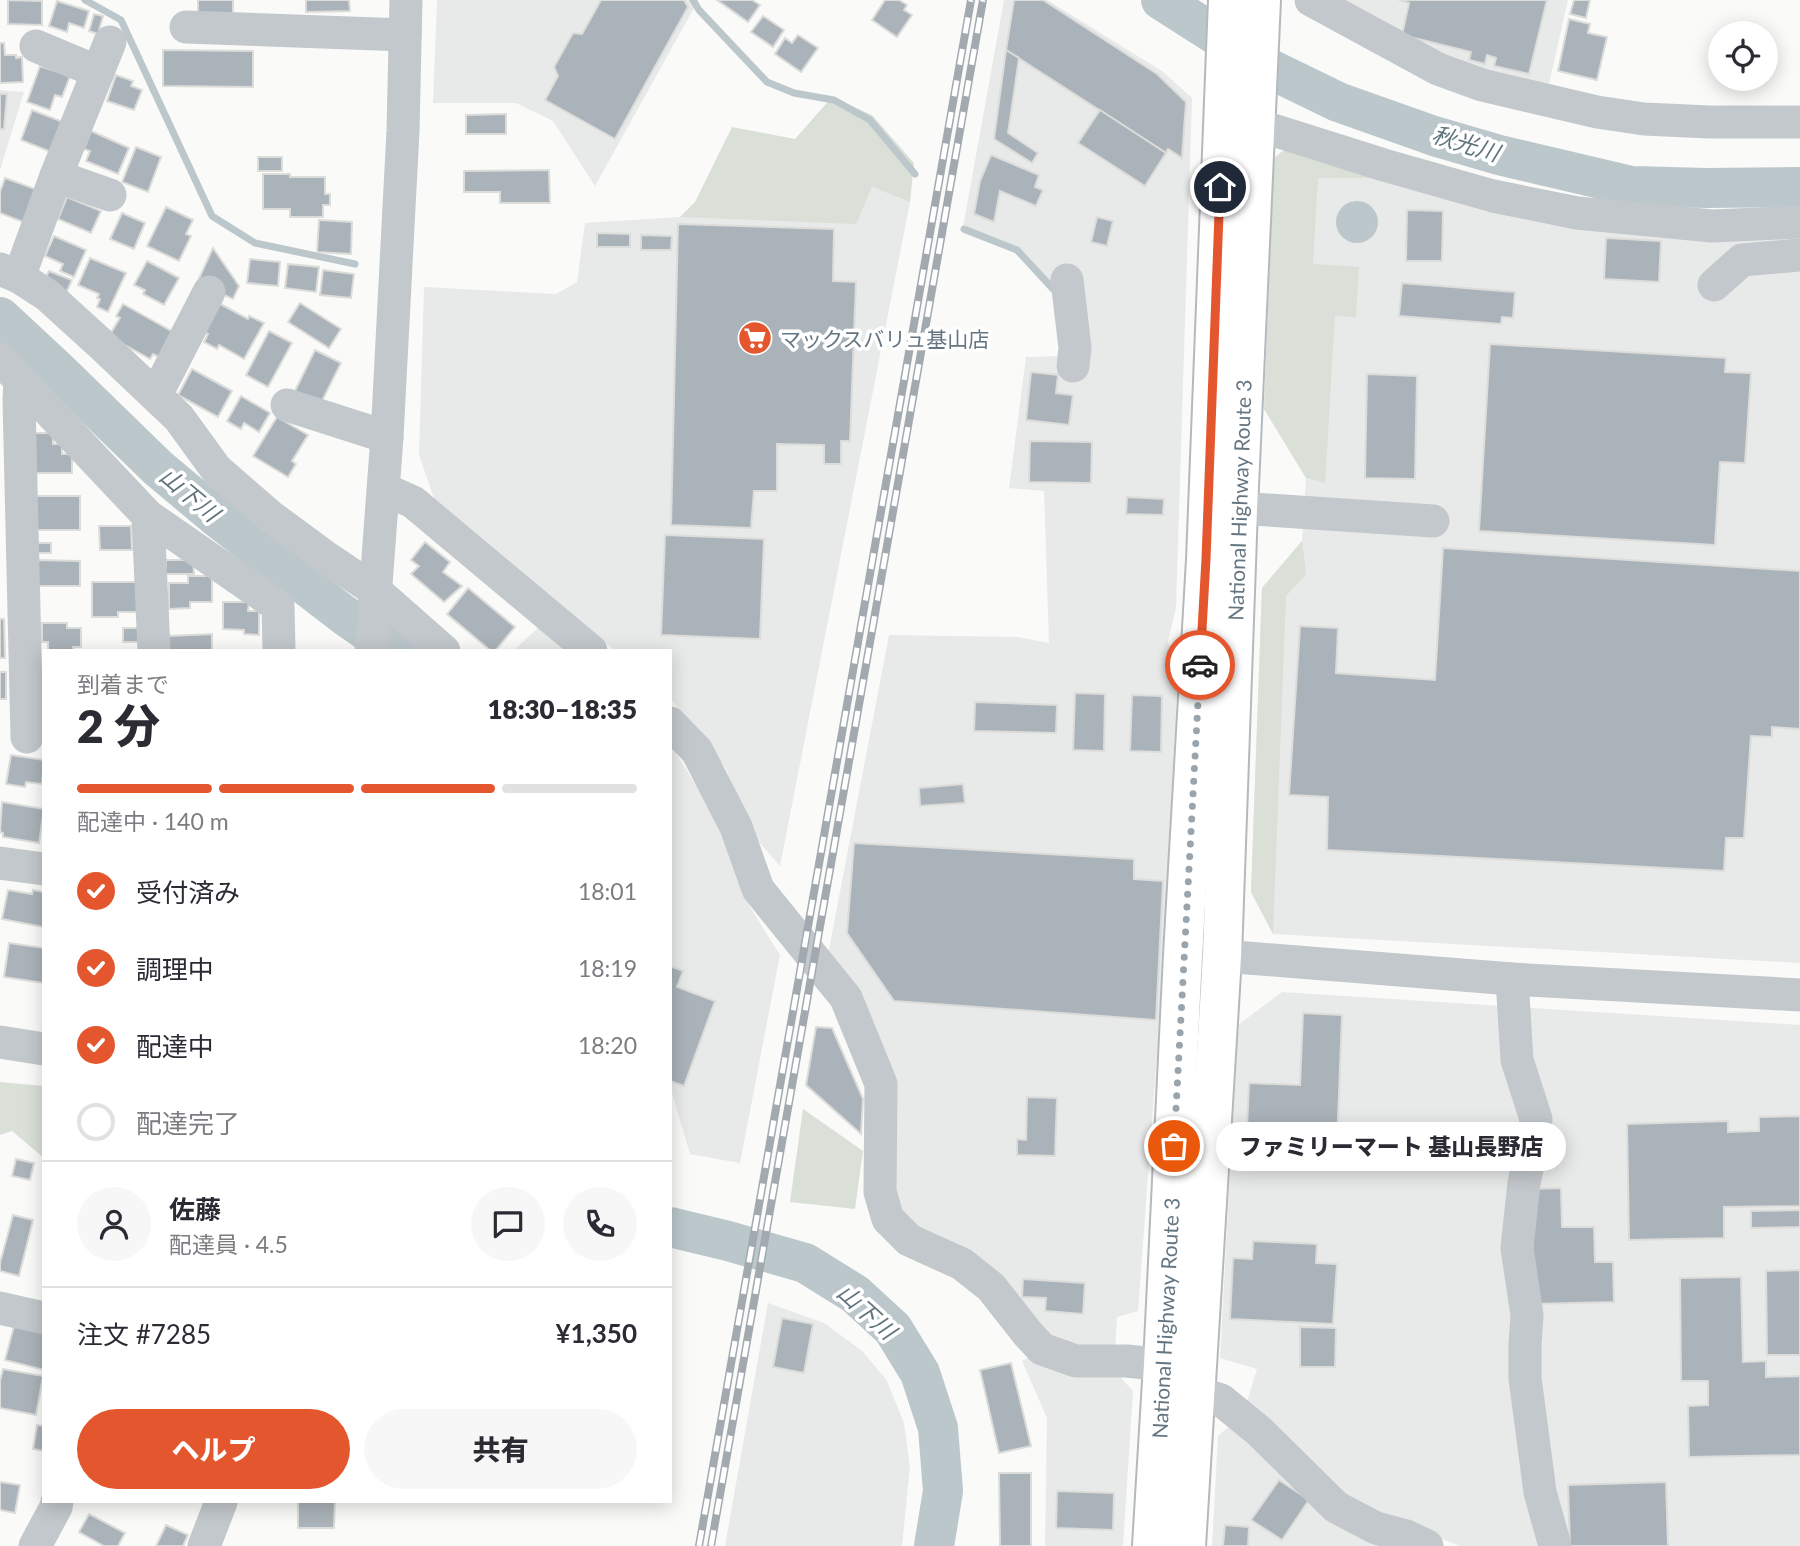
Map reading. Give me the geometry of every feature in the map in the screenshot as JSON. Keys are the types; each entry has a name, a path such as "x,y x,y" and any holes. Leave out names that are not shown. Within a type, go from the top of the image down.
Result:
{"highway":[{"name":"National Highway Route 3","path":"1152,1546 1206,559 1228,0"},
{"name":"National Highway Route 3","path":"1186,1546 1222,956 1238,508 1261,0"}],"street":[{"path":"371,649 387,437 403,131 406,0"},
{"path":"1311,0 1438,69 1482,85 1597,112 1644,119 1800,122"},
{"path":"186,27 405,35"},
{"path":"36,46 104,57 56,176 10,273 47,295 156,395 179,418 216,469 270,516 441,649"},
{"path":"1254,118 1384,166 1480,193 1577,213 1712,226 1800,222"},
{"path":"56,176 110,195"},
{"path":"1714,285 1742,260 1800,256"},
{"path":"1067,280 1075,348 1073,366"},
{"path":"156,395 209,292"},
{"path":"10,369 148,516 278,606 279,649"},
{"path":"10,369 19,427 24,737"},
{"path":"287,405 387,437"},
{"path":"384,489 413,502 589,649"},
{"path":"1238,508 1433,521"},
{"path":"148,516 154,649"},
{"path":"672,725 697,751 736,827 758,889 846,998 881,1084 880,1192 887,1219 909,1240 962,1264 991,1287 1042,1349 1076,1361 1163,1365 1196,1392 1221,1400 1259,1431 1336,1507 1376,1528 1406,1536 1427,1546"},
{"path":"0,863 42,869"},
{"path":"1183,956 1222,956 1512,979 1800,995"},
{"path":"1512,979 1517,1060 1536,1119 1524,1182 1517,1248 1527,1315 1525,1377 1540,1492 1555,1546"},
{"path":"0,1042 42,1049"},
{"path":"0,1308 42,1318"},
{"path":"35,1546 57,1503"},
{"path":"204,1546 221,1503"}],"shaded area":[{"path":"437,0 690,0 694,8 595,186 553,121 516,103 433,103"},
{"path":"1004,0 1047,0 1162,71 1192,98 1176,608 1168,641 1177,694 1158,1040 1138,1311 1117,1317 1115,1350 1077,1349 1047,1337 907,1227 893,1206 893,1087 827,960 889,635 1017,637 1049,643 1044,491 1009,488 1026,357 1063,356 1057,299 1015,253 962,233"},
{"path":"1325,0 1568,0 1547,93 1439,63"},
{"path":"0,90 24,92 0,170"},
{"path":"832,97 872,115 914,163 910,202 872,187 856,224 680,217 695,202 732,127 795,139"},
{"path":"1290,145 1386,178 1318,178 1313,264 1359,267 1356,317 1335,316 1325,483 1306,478 1264,409 1274,158"},
{"path":"1274,158 1800,238 1800,963 1273,934 1251,892 1262,588 1302,541 1306,478 1264,409"},
{"path":"872,187 910,202 780,866 758,841 725,767 672,701 672,649 613,649 435,501 419,455 424,287 556,294 577,282 585,223 680,217"},
{"path":"1357,201 1372,207 1378,222 1372,237 1357,243 1342,237 1336,222 1342,207"},
{"path":"1302,541 1306,574 1286,596 1273,934 1251,892 1262,588"},
{"path":"539,627 565,649 515,649"},
{"path":"672,747 711,809 750,907 780,955 740,1163 690,1154 672,1093"},
{"path":"1282,992 1800,1025 1800,1546 1460,1546 1406,1525 1406,1546 1212,1546 1218,1436 1235,1421 1246,1405 1257,1369 1220,1358 1238,1025"},
{"path":"0,1082 42,1086 42,1156 12,1131 0,1135"},
{"path":"803,1109 863,1151 855,1209 790,1202"},
{"path":"768,1303 824,1323 861,1350 886,1379 904,1423 910,1467 902,1546 725,1546"},
{"path":"1031,1356 1120,1377 1133,1391 1123,1546 1045,1546 1047,1418 1022,1361"}],"building":[{"path":"8,0 42,1 42,25 8,24"},
{"path":"198,0 233,0 233,13 198,13"},
{"path":"306,0 349,0 350,11 306,12"},
{"path":"601,0 684,0 688,7 615,139 545,100 558,76 554,67 573,33 582,34"},
{"path":"717,0 752,0 760,5 748,22"},
{"path":"885,0 899,0 907,5 904,10 912,15 897,37 872,20"},
{"path":"1014,0 1043,0 1157,74 1186,102 1182,158 1168,149 1166,153 1006,50"},
{"path":"1399,0 1547,0 1529,74 1494,66 1496,58 1487,55 1485,64 1469,60 1471,52 1402,35 1409,3"},
{"path":"1574,0 1590,0 1586,18 1570,14"},
{"path":"57,1 89,11 84,28 69,23 67,32 49,26"},
{"path":"94,14 103,16 98,34 89,31"},
{"path":"763,16 784,30 773,47 751,32"},
{"path":"1569,19 1590,24 1588,33 1607,37 1597,80 1558,71"},
{"path":"798,35 818,48 801,72 775,54 785,38 792,43"},
{"path":"0,43 4,43 5,55 22,57 23,82 0,83"},
{"path":"163,50 253,51 253,87 163,86"},
{"path":"1006,50 1019,58 1008,133 1038,153 1032,163 994,139"},
{"path":"40,66 70,76 62,97 55,95 50,110 27,102"},
{"path":"116,75 133,81 131,86 142,90 134,110 107,101"},
{"path":"0,94 7,94 4,129 0,129"},
{"path":"32,110 63,122 51,152 21,140"},
{"path":"1100,110 1166,153 1145,186 1078,143"},
{"path":"506,114 506,134 466,134 466,115"},
{"path":"91,131 129,148 118,174 86,161 90,151 84,149"},
{"path":"136,147 161,157 148,192 122,182"},
{"path":"991,155 1039,175 1035,187 1043,190 1036,206 1000,191 994,222 974,214 980,181"},
{"path":"258,157 282,157 282,171 258,171"},
{"path":"549,170 550,203 500,203 500,192 464,192 464,171"},
{"path":"263,174 325,177 325,194 330,194 330,205 323,205 323,217 290,217 290,209 263,209"},
{"path":"5,178 35,189 23,222 0,213 0,192"},
{"path":"67,197 101,211 91,233 58,219"},
{"path":"166,207 193,220 186,234 191,236 179,261 147,246"},
{"path":"1407,210 1443,211 1442,261 1406,261"},
{"path":"122,213 145,223 134,249 110,239"},
{"path":"1097,217 1113,221 1107,246 1091,242"},
{"path":"319,220 352,222 351,254 317,252"},
{"path":"678,224 834,229 833,281 856,282 850,441 841,441 841,464 824,464 824,445 777,444 777,491 754,491 751,528 671,525"},
{"path":"597,233 630,234 630,247 597,247"},
{"path":"641,235 672,236 671,250 641,250"},
{"path":"54,236 86,250 74,277 60,271 63,264 45,256"},
{"path":"1606,238 1661,241 1659,282 1604,279"},
{"path":"213,248 239,286 233,299 197,283"},
{"path":"90,258 126,273 108,312 97,307 99,294 78,285"},
{"path":"250,259 280,262 278,286 247,283"},
{"path":"147,261 179,278 164,305 143,294 145,290 134,285"},
{"path":"288,264 319,267 316,292 285,288"},
{"path":"323,270 354,274 351,298 320,295"},
{"path":"49,271 72,280 65,295 45,279"},
{"path":"1402,283 1515,292 1513,318 1502,317 1501,324 1399,316"},
{"path":"215,301 248,319 249,316 264,323 244,359 219,345 217,349 204,342 208,334 199,329"},
{"path":"300,303 341,329 329,348 288,322"},
{"path":"123,304 173,332 159,357 153,354 150,359 109,336 120,318 116,316"},
{"path":"269,331 292,343 268,387 246,375"},
{"path":"1490,344 1726,358 1725,372 1751,373 1745,463 1720,462 1715,545 1479,531"},
{"path":"315,350 341,363 320,405 294,393"},
{"path":"192,369 232,391 218,417 178,395"},
{"path":"1031,372 1058,375 1056,393 1073,395 1069,425 1026,420"},
{"path":"1367,374 1417,376 1415,479 1365,478"},
{"path":"241,396 270,413 259,432 244,423 241,429 227,421"},
{"path":"277,417 308,435 292,461 296,464 288,477 253,456"},
{"path":"33,433 53,433 53,444 62,444 62,454 72,454 72,473 33,473"},
{"path":"1030,441 1092,442 1091,483 1029,482"},
{"path":"33,496 80,496 80,530 32,530"},
{"path":"1127,497 1164,499 1163,515 1126,514"},
{"path":"99,526 131,526 132,550 100,550"},
{"path":"665,535 764,539 760,639 661,635"},
{"path":"425,542 450,562 443,572 462,586 444,602 411,574 419,566 411,560"},
{"path":"35,543 51,543 51,553 35,553"},
{"path":"1443,548 1800,571 1800,729 1772,727 1772,737 1751,736 1744,838 1726,838 1724,871 1327,850 1328,797 1289,795 1300,626 1338,628 1336,673 1435,680"},
{"path":"36,560 80,561 80,586 36,586"},
{"path":"166,560 193,560 194,574 166,574"},
{"path":"188,576 212,576 212,602 190,602 190,608 169,609 169,583 188,583"},
{"path":"92,582 138,582 138,612 118,612 118,617 92,617"},
{"path":"468,588 515,627 497,649 489,649 447,614"},
{"path":"223,602 249,602 248,611 259,611 259,635 244,634 244,630 223,629"},
{"path":"0,619 4,619 5,658 0,658"},
{"path":"42,623 67,623 67,628 81,628 81,647 48,649 48,642 42,642"},
{"path":"123,628 139,628 139,642 123,642"},
{"path":"212,634 212,649 169,649 169,636"},
{"path":"0,672 6,672 6,699 0,699"},
{"path":"1075,693 1105,694 1104,751 1073,750"},
{"path":"1132,695 1162,696 1161,752 1130,751"},
{"path":"975,702 1057,705 1056,733 974,731"},
{"path":"11,755 42,760 42,784 26,782 25,787 6,784"},
{"path":"963,784 965,803 920,806 919,788"},
{"path":"2,802 42,809 39,843 3,837 0,832"},
{"path":"854,843 1134,859 1134,879 1163,881 1156,1020 894,1001 847,933"},
{"path":"8,890 32,894 33,890 42,892 42,927 2,919"},
{"path":"9,943 42,948 42,983 4,977"},
{"path":"672,967 683,971 677,987 715,1001 684,1086 672,1082"},
{"path":"1303,1013 1342,1015 1337,1146 1323,1145 1323,1161 1292,1160 1293,1140 1278,1140 1277,1151 1246,1150 1249,1083 1300,1085"},
{"path":"816,1027 832,1028 863,1099 861,1134 806,1085"},
{"path":"1027,1097 1057,1098 1055,1156 1017,1155 1017,1139 1026,1140"},
{"path":"1800,1116 1800,1206 1724,1207 1724,1238 1629,1240 1627,1124 1728,1121 1728,1132 1759,1131 1759,1117"},
{"path":"16,1159 34,1163 30,1180 12,1176"},
{"path":"1561,1188 1562,1227 1594,1227 1595,1262 1613,1262 1614,1302 1533,1304 1532,1189"},
{"path":"1800,1210 1800,1227 1751,1228 1751,1211"},
{"path":"13,1215 33,1220 19,1276 0,1271"},
{"path":"1253,1241 1317,1244 1316,1263 1337,1264 1333,1324 1230,1319 1233,1258 1252,1259"},
{"path":"1800,1270 1800,1355 1767,1355 1766,1271"},
{"path":"1741,1277 1743,1362 1766,1361 1766,1377 1800,1376 1800,1455 1689,1457 1688,1406 1708,1405 1708,1381 1681,1381 1680,1278"},
{"path":"1023,1279 1085,1283 1083,1314 1045,1311 1046,1298 1022,1297"},
{"path":"782,1318 813,1324 804,1373 773,1367"},
{"path":"15,1322 42,1329 42,1369 5,1360"},
{"path":"1300,1327 1336,1328 1335,1367 1300,1367"},
{"path":"1011,1363 1031,1446 999,1453 980,1370"},
{"path":"3,1369 42,1376 36,1415 0,1408"},
{"path":"37,1425 42,1426 42,1451 33,1449"},
{"path":"999,1473 1031,1473 1031,1546 1000,1546"},
{"path":"1279,1480 1309,1500 1282,1540 1251,1520"},
{"path":"0,1482 20,1485 15,1513 0,1510"},
{"path":"1666,1482 1668,1546 1570,1546 1568,1485"},
{"path":"1057,1491 1114,1493 1113,1530 1056,1528"},
{"path":"298,1503 335,1503 334,1528 298,1528"},
{"path":"89,1514 125,1533 118,1546 104,1546 79,1532"},
{"path":"166,1525 188,1535 183,1546 156,1546"},
{"path":"1225,1525 1249,1527 1248,1546 1223,1546"}],"waterway":[{"path":"85,0 121,20 212,216 255,243 355,264"},
{"path":"693,0 699,10 767,82 794,93 834,100 870,120 915,174"},
{"name":"秋光川","path":"1161,0 1266,67 1338,102 1434,136 1499,155 1631,186 1800,187"},
{"path":"964,229 1017,250 1056,292"},
{"name":"山下川","path":"0,317 158,468 219,519 344,615 393,649"},
{"name":"山下川","path":"672,1227 805,1263 855,1294 893,1329 920,1373 938,1428 943,1491 934,1546"}],"railway":[{"path":"699,1546 971,0"},
{"path":"711,1546 983,0"}],"way so far":[{"path":"1174,1146 1200,665"}],"place":[{"name":"マックスバリュ基山店","path":"755,338"},
{"name":"ファミリーマート 基山長野店","path":"1174,1146"}],"route":[{"path":"1200,665 1220,187"}]}
